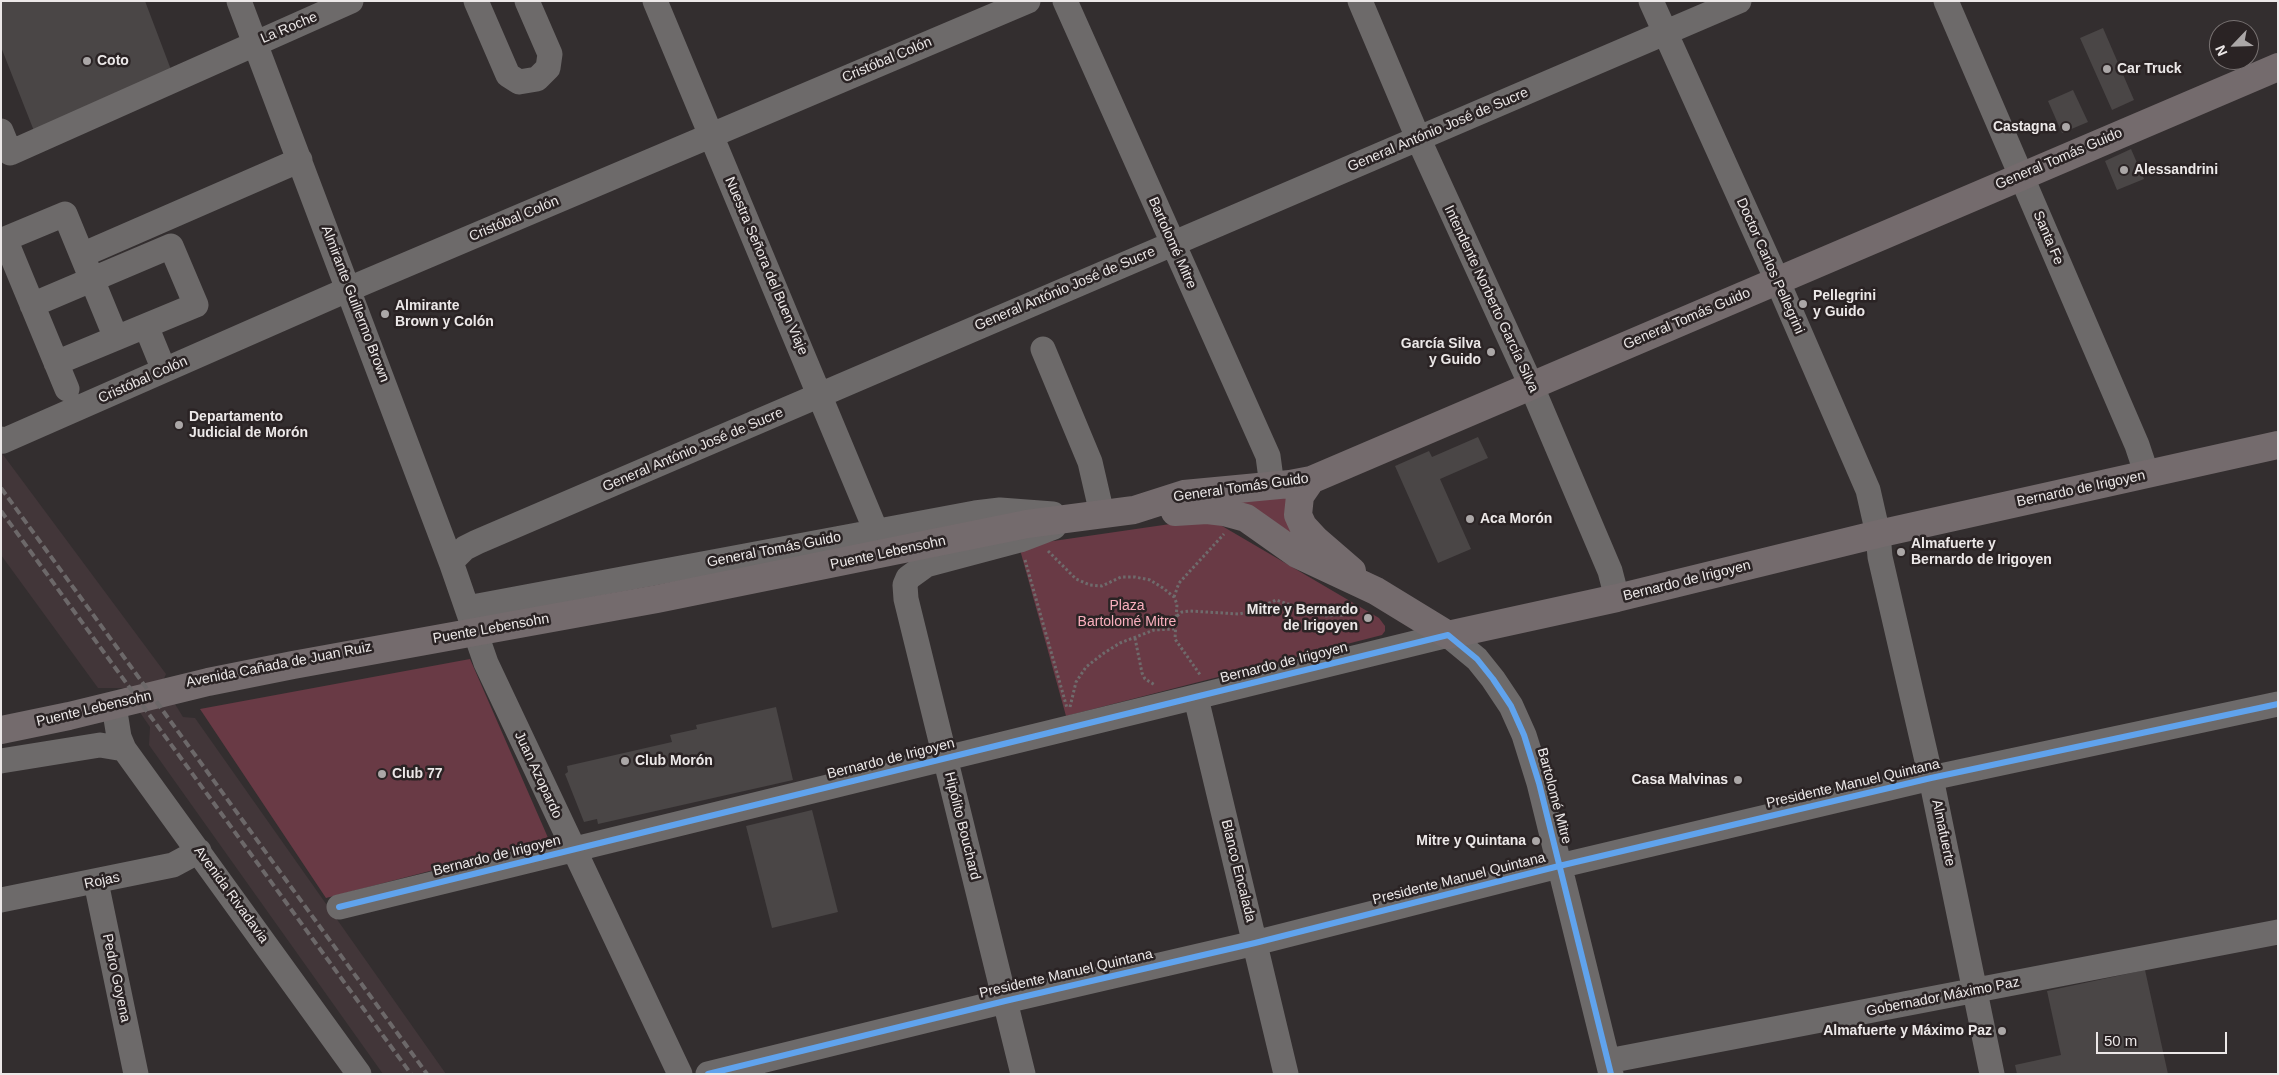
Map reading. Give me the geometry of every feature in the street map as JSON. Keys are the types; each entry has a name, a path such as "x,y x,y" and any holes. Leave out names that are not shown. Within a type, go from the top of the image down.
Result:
{"main road":[{"name":"General Tomás Guido","path":"981,533 1134,510 1184,494 1272,486 1311,480 2278,66"},
{"name":"Bernardo de Irigoyen","path":"1448,635 1617,598 1878,534 2278,445"},
{"path":"1311,480 1300,496 1298,515 1303,526 1316,540 1376,591"},
{"name":"Bartolomé Mitre","path":"1134,510 1170,513 1207,510 1234,514 1255,524 1297,554 1376,591 1448,635"},
{"name":"Puente Lebensohn","path":"1,731 208,682 667,597 981,533"},
{"name":"Avenida Cañada de Juan Ruiz","path":"1,731 66,723 115,712 170,688 210,677 470,618"}],"street":[{"name":"Almirante Guillermo Brown","path":"239,1 349,289 470,618"},
{"name":"La Roche","path":"1,131 10,154 351,1"},
{"path":"476,1 508,75 519,82 537,79 548,68 550,54 527,1"},
{"name":"Nuestra Señora del Buen Viaje","path":"655,1 876,530"},
{"name":"Cristóbal Colón","path":"2,440 349,289 1028,1"},
{"name":"Bartolomé Mitre","path":"1065,1 1268,456 1272,486"},
{"name":"Intendente Norberto García Silva","path":"1360,1 1418,138 1531,386 1610,571 1617,598"},
{"name":"Doctor Carlos Pellegrini","path":"1651,1 1777,280 1868,490 1878,534"},
{"name":"General António José de Sucre","path":"451,562 465,548 477,542 1739,1"},
{"name":"Santa Fe","path":"1946,1 2137,445 2147,475"},
{"path":"82,256 300,160"},
{"path":"66,390 5,239 65,214 116,338"},
{"path":"32,305 171,246 196,305 56,363"},
{"path":"146,326 164,370"},
{"path":"1043,349 1090,462 1092,515"},
{"name":"General Tomás Guido","path":"470,618 876,530 1000,510 1092,515"},
{"name":"General Tomás Guido","path":"908,578 926,565 1028,537 1092,515"},
{"name":"Almafuerte","path":"1878,534 1880,557 1931,778 1992,1074"},
{"name":"Hipólito Bouchard","path":"908,578 905,585 906,599 1023,1074"},
{"name":"Juan Azopardo","path":"470,618 486,663 680,1074"},
{"name":"Bartolomé Mitre","path":"1448,635 1477,659 1493,679 1511,706 1524,735 1537,775 1609,1068"},
{"name":"Bernardo de Irigoyen","path":"339,906 1206,696 1448,635"},
{"name":"Blanco Encalada","path":"1206,696 1255,944 1286,1074"},
{"name":"Presidente Manuel Quintana","path":"708,1074 1005,1001 1255,944 1559,866 1931,778 2278,704"},
{"name":"Avenida Rivadavia","path":"115,712 119,737 124,749 199,851 354,1073"},
{"path":"1,761 100,745 124,749"},
{"name":"Rojas","path":"1,900 173,866 199,851"},
{"name":"Pedro Goyena","path":"96,882 136,1074"},
{"name":"Gobernador Máximo Paz","path":"1609,1068 1975,991 2278,932"}],"path":[{"path":"1174,597 1179,583 1230,528 1234,514"},
{"path":"1028,537 1050,553 1076,579 1090,585 1102,586 1121,578 1135,577 1150,580 1174,597 1177,604 1174,630 1175,639 1206,696"},
{"path":"1028,537 1068,714 1076,682 1086,667 1104,653 1154,630 1174,630"},
{"path":"1176,616 1182,612 1190,611 1239,614 1276,600 1324,616 1338,616 1348,613 1376,591"},
{"path":"1135,638 1142,673 1145,679 1158,688 1163,706"}],"shaded area":[{"path":"1,452 166,674 162,683 183,717 195,718 446,1074 383,1074 149,745 150,727 123,688 98,688 1,555"}],"green space":[{"path":"1296,489 1308,540 1204,503"},
{"name":"Plaza Bartolomé Mitre","path":"1184,522 1217,523 1379,618 1385,626 1385,631 1382,635 1066,716 1019,546"},
{"name":"Club 77","path":"470,659 549,840 326,898 200,709"}],"building":[{"name":"Coto","path":"1,1 145,1 173,75 34,131 1,47"},
{"name":"Car Truck","path":"2103,28 2134,100 2112,110 2080,38"},
{"path":"2073,90 2088,122 2062,133 2048,101"},
{"name":"Alessandrini","path":"2131,149 2144,179 2117,190 2105,161"},
{"path":"1478,437 1488,458 1440,479 1471,549 1438,563 1395,466 1429,451 1432,457"},
{"path":"776,707 793,780 598,824 597,819 584,822 565,774 568,772 567,766 672,742 670,735 697,729 696,725"},
{"path":"812,810 838,912 772,928 746,826"},
{"path":"2145,970 2168,1074 2017,1074 2015,1065 2061,1055 2047,991"}],"railway":[{"path":"1,488 427,1074"},
{"path":"1,511 411,1074"}],"cycle path":[{"path":"339,907 1448,635 1477,659 1493,679 1511,706 1524,735 1539,783 1611,1074"},
{"path":"708,1074 1005,1001 1255,943 1559,866 1931,778 2278,704"}],"place":[{"name":"Coto","path":"87,61"},
{"name":"Car Truck","path":"2107,69"},
{"name":"Castagna","path":"2066,127"},
{"name":"Alessandrini","path":"2124,170"},
{"name":"Pellegrini y Guido","path":"1803,304"},
{"name":"Almirante Brown y Colón","path":"385,314"},
{"name":"García Silva y Guido","path":"1491,352"},
{"name":"Departamento Judicial de Morón","path":"179,425"},
{"name":"Aca Morón","path":"1470,519"},
{"name":"Almafuerte y Bernardo de Irigoyen","path":"1901,552"},
{"name":"Mitre y Bernardo de Irigoyen","path":"1368,618"},
{"name":"Club Morón","path":"625,761"},
{"name":"Club 77","path":"382,774"},
{"name":"Casa Malvinas","path":"1738,780"},
{"name":"Mitre y Quintana","path":"1536,841"},
{"name":"Almafuerte y Máximo Paz","path":"2002,1031"}]}
